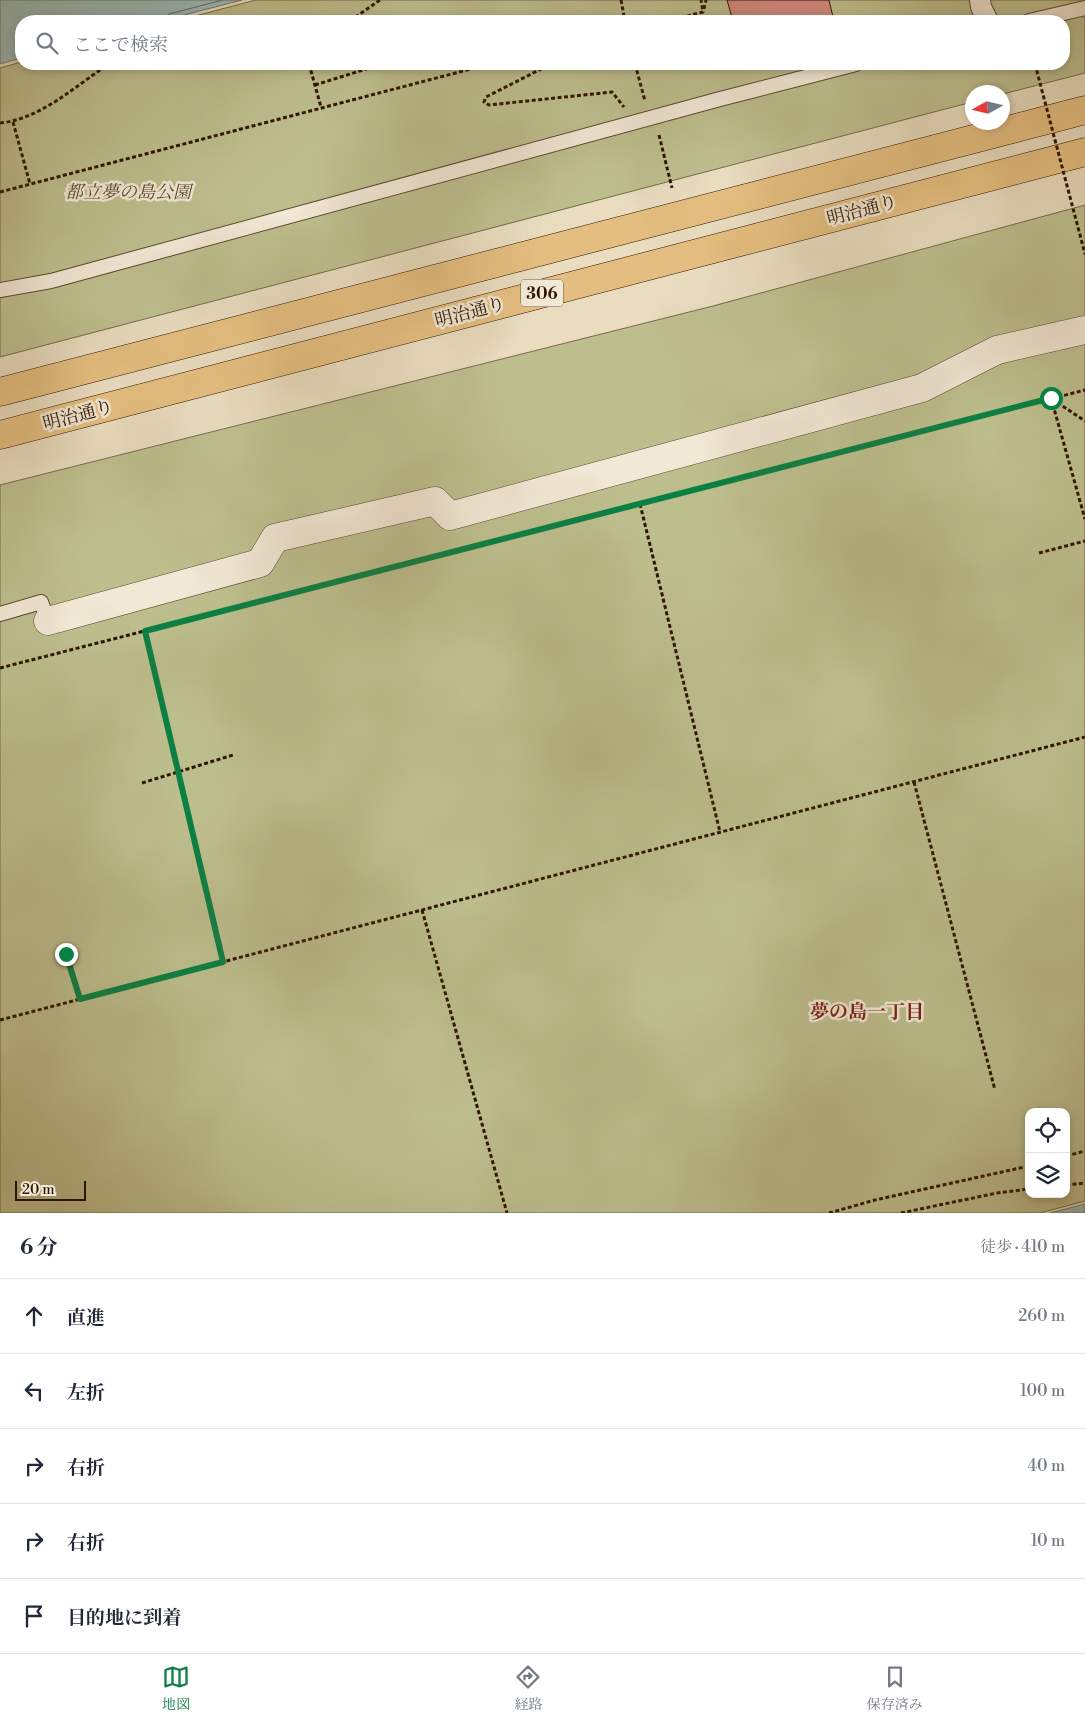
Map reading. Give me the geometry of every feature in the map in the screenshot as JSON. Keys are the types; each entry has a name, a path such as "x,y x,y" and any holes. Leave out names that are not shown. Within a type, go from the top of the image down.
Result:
{"main road":[{"name":"306","path":"0,392 1085,110"},
{"name":"明治通り","path":"0,435 1085,152"}],"street":[{"path":"980,0 985,15"},
{"path":"48,621 260,563 275,538 435,501 450,516 922,388 997,350 1085,330"}],"lane":[{"path":"1055,15 1085,8"},
{"path":"0,290 51,281 711,101 832,70"},
{"path":"0,614 41,602 48,621"}],"path":[{"path":"359,15 380,0"},
{"path":"620,0 624,15"},
{"path":"700,0 703,12"},
{"path":"703,12 706,0"},
{"path":"691,15 703,12"},
{"path":"0,124 13,122 34,113 100,70"},
{"path":"311,70 321,107"},
{"path":"315,85 363,70"},
{"path":"0,192 466,70"},
{"path":"539,70 486,97 484,102 489,105 612,92 628,113"},
{"path":"637,70 645,104 639,105"},
{"path":"1037,70 1085,254"},
{"path":"625,109 632,107"},
{"path":"13,122 30,184"},
{"path":"652,137 660,135 672,188"},
{"path":"0,668 1085,390"},
{"path":"1051,398 1085,421"},
{"path":"1051,398 1085,519"},
{"path":"640,504 720,832"},
{"path":"1039,553 1085,540"},
{"path":"145,631 223,962"},
{"path":"0,1020 1085,737"},
{"path":"142,782 233,755"},
{"path":"914,782 995,1090"},
{"path":"422,910 507,1213"},
{"path":"66,954 80,999"},
{"path":"1070,1155 1085,1151"},
{"path":"829,1213 875,1200 1025,1167"},
{"path":"1070,1184 1085,1182"},
{"path":"902,1213 997,1193 1025,1190"}],"green space":[{"name":"都立夢の島公園","path":"256,0 1085,0 1085,73 1010,92 1010,85 965,85 965,104 0,357 0,68 15,64 15,70 1070,70 1070,15 199,15"},
{"path":"1085,205 1085,1201 1040,1213 0,1213 0,485 713,306"}],"water":[{"path":"0,0 242,0 184,15 15,15 15,60 0,64"},
{"path":"1085,1204 1085,1213 1050,1213"}],"building":[{"path":"727,0 829,0 833,15 731,15"}],"district":[{"name":"夢の島一丁目","path":"867,1011"}],"route":[{"path":"66,954 80,999 223,962 145,631 1051,398"}]}
